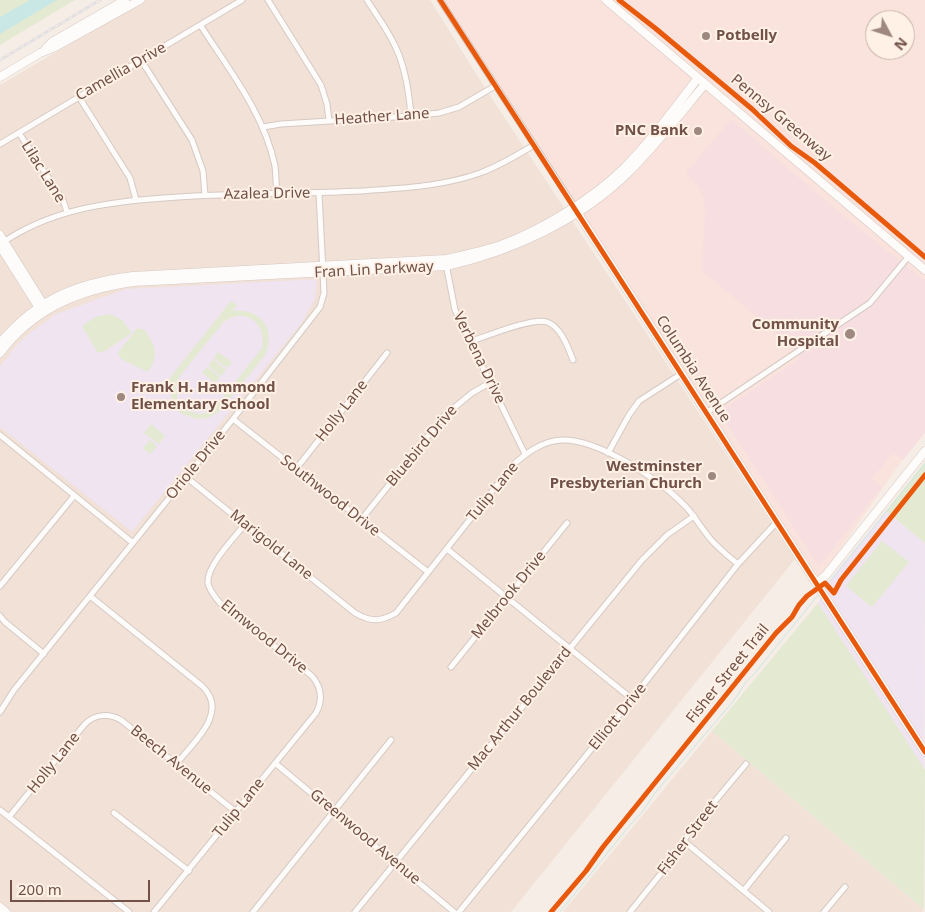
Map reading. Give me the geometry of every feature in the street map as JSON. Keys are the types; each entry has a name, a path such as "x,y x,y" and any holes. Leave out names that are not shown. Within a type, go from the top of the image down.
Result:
{"street":[{"path":"40,53 52,42 125,0"},
{"path":"0,77 40,53 55,47 140,0"},
{"name":"Camellia Drive","path":"0,144 242,0"},
{"path":"268,0 322,85 329,121"},
{"path":"367,0 393,41 402,63 409,90 411,116"},
{"name":"Columbia Avenue","path":"440,0 925,752"},
{"path":"606,0 925,270"},
{"path":"200,26 248,99 263,127 275,168 277,193"},
{"path":"141,60 192,140 203,171 205,195"},
{"name":"Fran Lin Parkway","path":"0,343 14,328 43,307 106,286 124,283 446,262 501,244 575,209 623,169 702,81"},
{"name":"Heather Lane","path":"263,127 281,124 439,113 460,107 495,86"},
{"path":"79,96 130,178 136,200"},
{"name":"Lilac Lane","path":"19,133 62,200 67,212"},
{"name":"Azalea Drive","path":"1,242 28,228 67,212 92,206 136,200 205,195 319,193 419,187 456,180 503,164 534,145"},
{"name":"Oriole Drive","path":"0,712 14,690 233,419 320,307 324,293 324,269 319,193"},
{"path":"1,242 43,307"},
{"path":"706,413 870,303 909,256"},
{"name":"Verbena Drive","path":"446,262 456,310 525,454"},
{"name":"Fran Lin Parkway","path":"0,353 43,307"},
{"path":"472,341 499,331 539,321 548,322 555,328 569,348 573,360"},
{"name":"Holly Lane","path":"296,469 387,353"},
{"path":"608,453 629,414 639,401 681,374"},
{"name":"Bluebird Drive","path":"361,520 444,416 472,393 491,382"},
{"name":"Southwood Drive","path":"233,419 428,572"},
{"path":"0,435 133,543"},
{"name":"Tulip Lane","path":"355,613 367,620 385,620 396,613 512,466 525,454 540,445 561,440 592,445 659,485 686,507 714,544 738,564"},
{"path":"817,583 826,575 925,451"},
{"name":"Marigold Lane","path":"186,477 355,613"},
{"path":"0,586 74,496"},
{"name":"Mac Arthur Boulevard","path":"355,912 642,560 668,535 694,516"},
{"name":"Melbrook Drive","path":"451,667 567,523"},
{"name":"Elliott Drive","path":"459,912 632,699 738,564 776,523"},
{"name":"Elmwood Drive","path":"246,524 211,568 208,582 212,593 220,603 312,676 321,694 320,702"},
{"path":"447,549 632,699"},
{"path":"90,596 202,686 211,698 213,711 209,724 176,764"},
{"path":"0,616 44,654"},
{"name":"Tulip Lane","path":"154,912 316,713 320,702"},
{"name":"Holly Lane","path":"9,817 85,724 103,715"},
{"name":"Beech Avenue","path":"103,715 121,720 236,812"},
{"path":"253,912 391,740"},
{"name":"Greenwood Avenue","path":"276,763 454,912"},
{"name":"Fisher Street","path":"633,911 671,861 690,831 746,764"},
{"path":"0,810 128,912"},
{"path":"114,813 189,871"},
{"path":"744,890 786,838"},
{"path":"684,841 769,912"},
{"path":"824,912 845,888"},
{"path":"0,907 6,912"}],"shaded area":[{"path":"145,0 430,0 483,85 795,559 511,912 0,912 0,85"},
{"path":"440,0 925,0 925,427 817,583"},
{"name":"Community Hospital","path":"731,119 829,204 925,281 925,433 903,460 893,453 872,478 882,487 819,566 719,412 798,360 799,355 753,313 702,271 705,210 698,186 686,173"},
{"name":"Frank H. Hammond Elementary School","path":"317,279 315,299 301,324 132,532 0,427 0,367 14,348 28,334 56,314 126,289"},
{"path":"886,511 925,543 924,909 712,731 818,603 827,584"},
{"path":"712,731 924,909 922,912 563,912"}],"green space":[{"path":"0,0 75,0 0,45"},
{"path":"231,301 237,305 233,311 251,313 264,322 269,337 265,355 217,413 208,418 196,419 180,413 172,402 170,389 166,393 161,389","holes":["236,316 243,316 254,320 261,329 262,348 214,409 207,413 198,414 188,411 178,402 176,387 179,377 226,320"]},
{"path":"110,314 122,320 132,333 103,352 97,352 82,326 96,317"},
{"path":"137,328 145,330 155,350 154,360 148,372 121,359 118,353"},
{"path":"218,352 232,362 227,368 214,358"},
{"path":"213,359 226,370 221,376 208,366"},
{"path":"207,367 220,377 215,383 202,373"},
{"path":"151,424 165,436 159,444 144,433"},
{"path":"150,440 157,446 150,454 143,448"},
{"path":"925,462 925,543 886,511"},
{"path":"882,541 909,562 872,607 846,586"},
{"path":"818,603 925,770 924,909 712,731"}],"water":[{"path":"30,0 57,0 0,34 0,17"}],"waterway":[{"path":"831,580 925,464"},
{"path":"560,912 818,595"}],"railway":[{"path":"0,60 100,0"}],"cycle path":[{"path":"440,0 925,752"},
{"name":"Pennsy Greenway","path":"619,0 752,109 791,146 815,163 925,257"},
{"name":"Fisher Street Trail","path":"551,912 586,871 603,847 776,633 792,617 799,605 807,596 825,583 834,593 841,580 925,475"}],"place":[{"name":"Potbelly","path":"706,36"},
{"name":"PNC Bank","path":"698,131"},
{"name":"Community Hospital","path":"850,334"},
{"name":"Frank H. Hammond Elementary School","path":"121,397"},
{"name":"Westminster Presbyterian Church","path":"712,476"}]}
